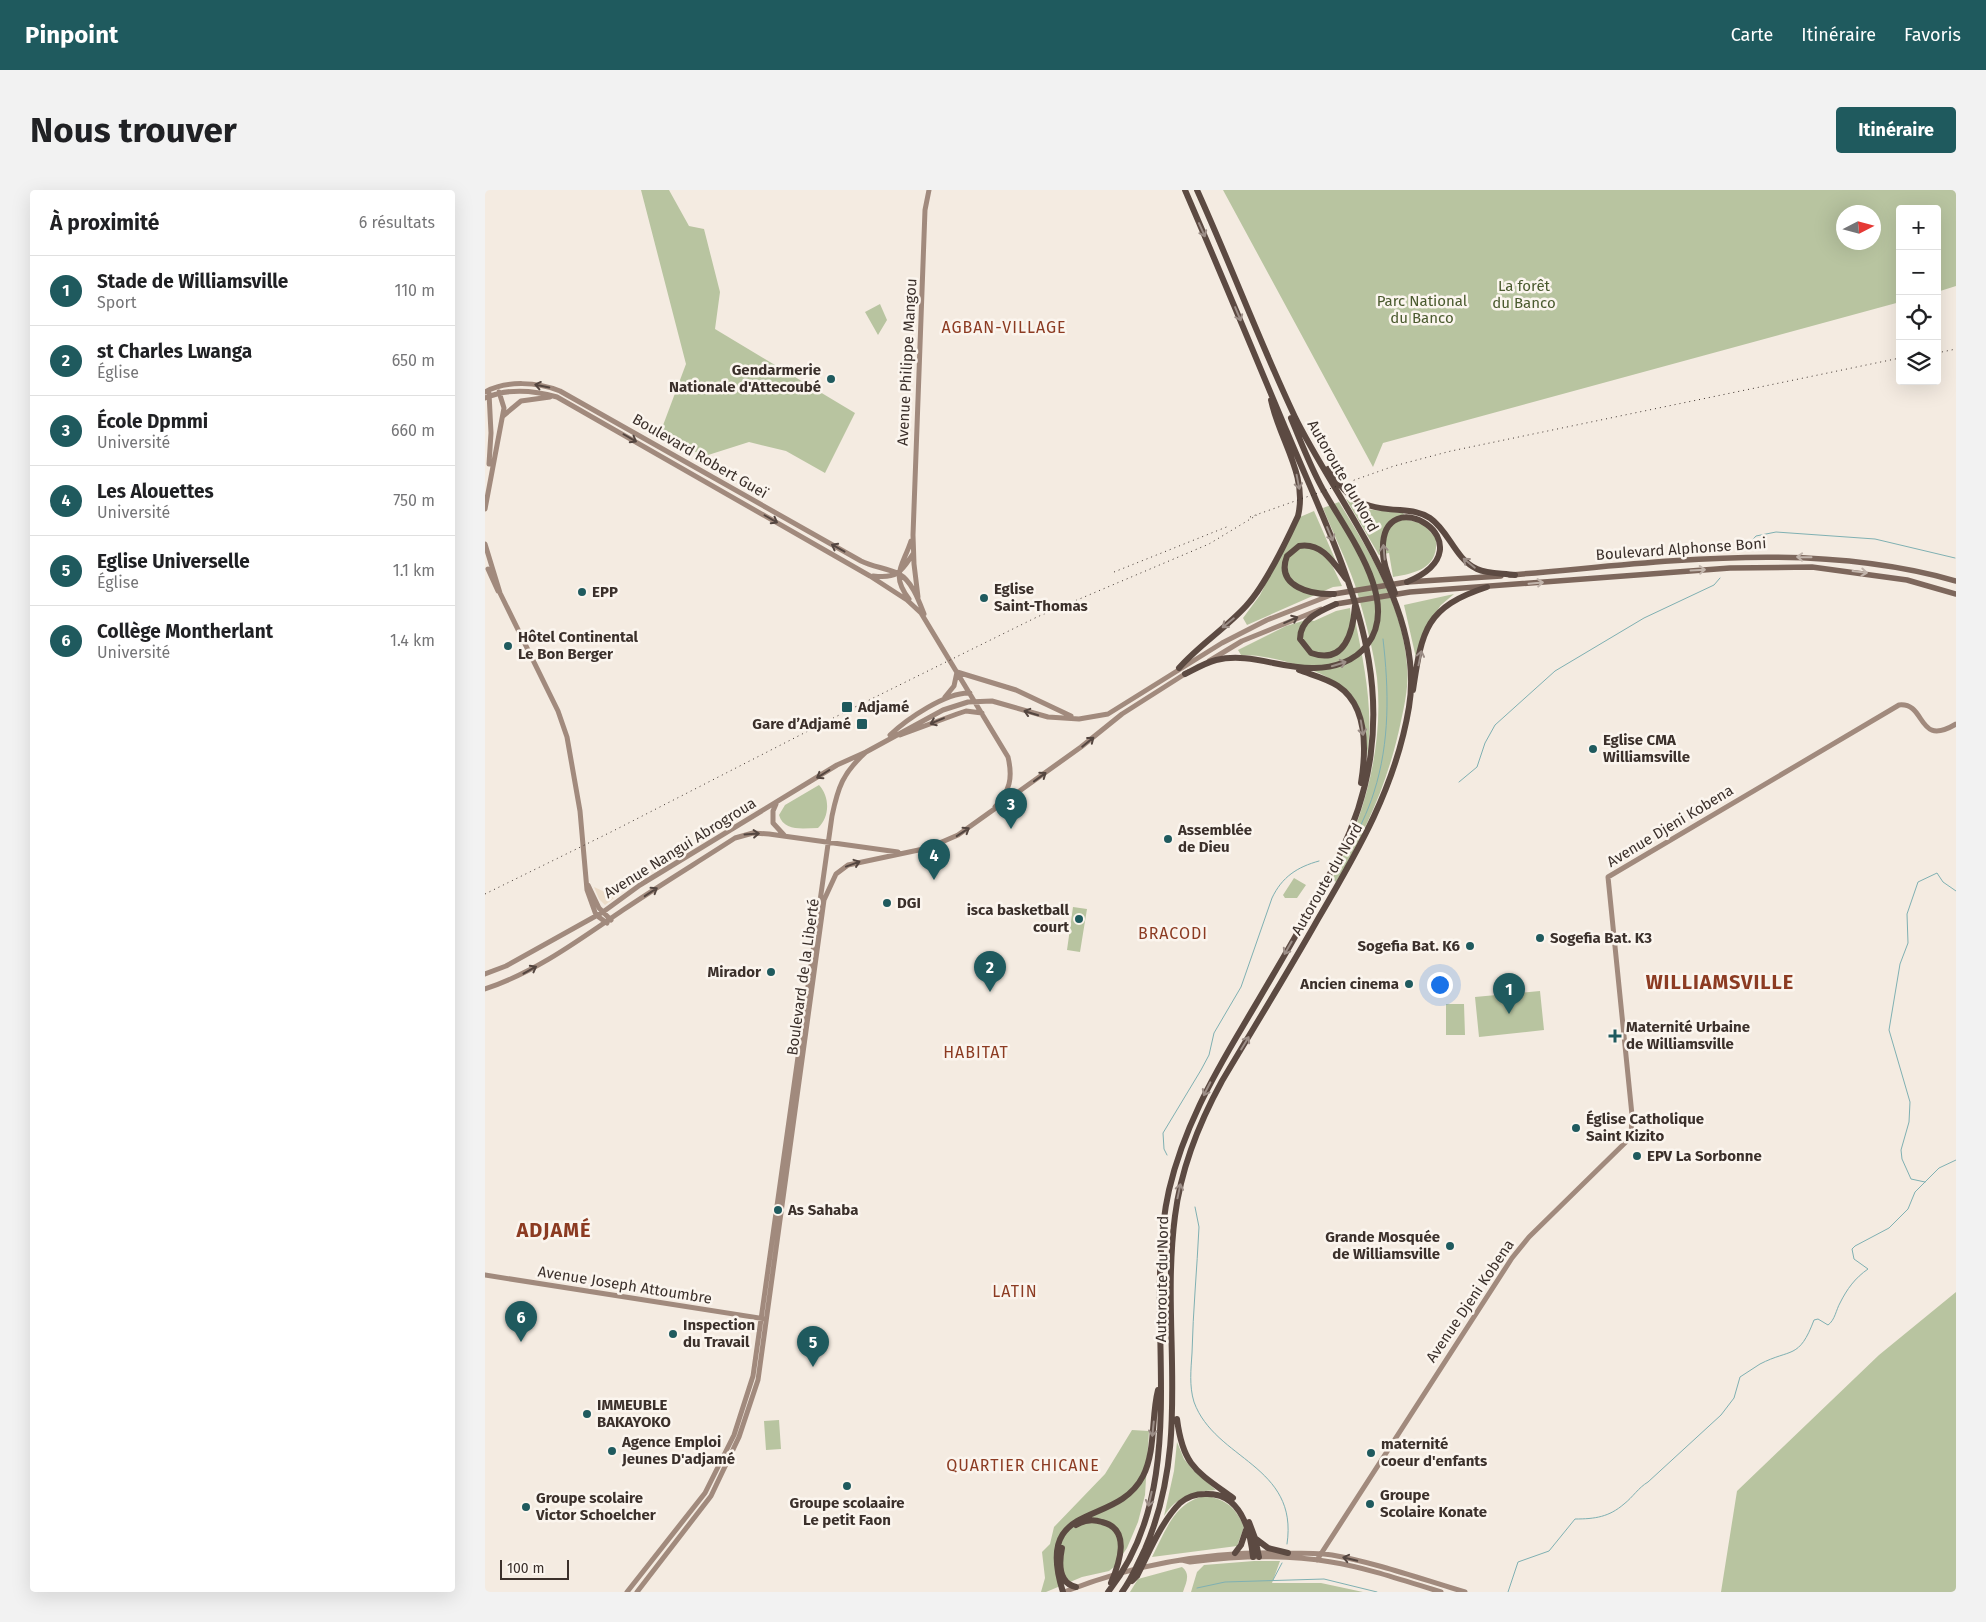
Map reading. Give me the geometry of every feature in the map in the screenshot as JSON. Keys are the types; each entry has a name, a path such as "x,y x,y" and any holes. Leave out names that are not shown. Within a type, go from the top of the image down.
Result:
{"highway":[{"name":"Autoroute du Nord","path":"1108,1592 1118,1578 1142,1528 1150,1500 1159,1449 1160,1282 1164,1219 1169,1189 1187,1132 1212,1078 1320,893 1345,843 1370,761 1374,725 1373,679 1365,638 1351,586 1185,190"},
{"name":"Autoroute du Nord","path":"1122,1592 1156,1522 1167,1471 1173,1425 1172,1248 1179,1190 1188,1158 1215,1094 1371,827 1391,777 1409,706 1410,664 1400,616 1366,542 1295,416 1197,190"},
{"path":"1185,674 1211,662 1238,658 1311,668 1329,667 1356,656 1377,630 1379,598 1361,558 1319,483 1269,358"},
{"path":"1179,668 1193,651 1235,617 1253,598 1298,516 1301,494 1298,478 1273,412 1268,386"},
{"path":"1320,463 1328,469 1345,492 1356,502 1373,508 1421,513 1438,525 1470,565 1482,571 1515,575"},
{"path":"1400,616 1398,602 1385,563 1383,544 1387,529 1392,523 1406,517 1415,517 1423,520 1434,530 1438,537 1439,550 1434,562 1425,573 1407,582"},
{"path":"1335,594 1314,594 1292,583 1285,569 1285,561 1291,552 1303,546 1310,546 1322,551 1329,556 1351,586"},
{"path":"1409,706 1423,642 1433,618 1452,601 1487,587"},
{"path":"1336,604 1312,616 1302,626 1300,639 1311,653 1329,655 1344,646 1352,628 1355,600"},
{"path":"1291,666 1331,682 1353,700 1361,720 1364,744 1361,794"},
{"path":"1065,1591 1056,1566 1058,1549 1068,1527 1086,1515 1123,1498 1143,1476 1151,1447 1160,1381"},
{"path":"1173,1402 1180,1440 1187,1459 1198,1473 1238,1502 1244,1511 1255,1538 1256,1555"},
{"path":"1127,1585 1137,1576 1172,1512 1189,1497 1209,1494 1225,1498 1238,1508 1256,1555"},
{"path":"1057,1592 1061,1580 1061,1555 1071,1529 1086,1520 1101,1521 1116,1530 1121,1544 1119,1565 1108,1592"},
{"path":"1235,1553 1241,1545 1247,1528"},
{"path":"1255,1538 1268,1548 1288,1553"},
{"path":"1061,1580 1068,1585 1076,1587"}],"main road":[{"name":"Boulevard Alphonse Boni","path":"1335,594 1407,582 1515,575 1641,563 1775,556 1869,563 1956,581"},
{"name":"Boulevard Alphonse Boni","path":"1336,604 1410,592 1677,571 1812,566 1867,573 1934,587 1956,594"},
{"path":"1934,587 1939,576"}],"street":[{"name":"Avenue Philippe Mangou","path":"919,600 913,535 925,210 929,190"},
{"name":"Boulevard Robert Gueï","path":"487,394 497,387 532,385 560,391 852,556 881,569 898,574 919,600 926,622"},
{"path":"485,509 503,417 503,401 497,387"},
{"name":"Boulevard Robert Gueï","path":"487,394 530,391 557,398 871,576 913,606 926,622 971,694 1001,744 1010,764 1010,782 1006,796 986,816"},
{"path":"485,490 491,433 487,394"},
{"path":"503,417 521,401 528,398 557,398"},
{"path":"485,421 491,433"},
{"name":"Avenue Philippe Mangou","path":"898,574 913,535"},
{"path":"485,544 500,593 558,711 567,737 580,811 588,884 587,890 595,915 609,922"},
{"path":"871,576 885,577 898,574 908,564 914,553"},
{"path":"485,560 492,583 500,593"},
{"path":"881,569 888,569 902,563"},
{"path":"898,574 899,585 913,606"},
{"path":"1179,668 1242,632 1335,594"},
{"name":"Boulevard de la Liberté","path":"627,1592 693,1510 719,1468 742,1414 753,1376 765,1320 825,900 836,874 848,865 944,843 986,816 1123,714 1185,674 1243,642 1299,616 1336,604"},
{"name":"Avenue Nangui Abrogroua","path":"485,974 506,966 603,912 640,885 837,765 866,752 943,710 976,701 998,702 1048,717 1079,719 1108,714 1179,668"},
{"path":"943,700 954,686 957,672 1016,690 1063,714 1079,719"},
{"name":"Avenue Nangui Abrogroua","path":"886,740 910,719 943,700 956,694 971,694"},
{"name":"Avenue Djeni Kobena","path":"1317,1560 1512,1258 1529,1237 1631,1137 1632,1115 1608,877 1899,705 1904,704 1912,708 1928,730 1936,732 1956,724"},
{"path":"892,737 966,711 983,715"},
{"name":"Boulevard de la Liberté","path":"637,1592 697,1515 727,1464 739,1437 758,1380 828,839 839,786 851,766 866,752"},
{"path":"776,803 773,811 773,823 779,832 788,837 904,853"},
{"name":"Avenue Nangui Abrogroua","path":"485,989 512,980 609,922 735,838 753,833 788,837"},
{"path":"588,884 609,922"},
{"name":"Avenue Joseph Attoumbre","path":"485,1275 765,1320"},
{"path":"1065,1591 1094,1581 1158,1564 1235,1553 1317,1560 1365,1570 1441,1592"},
{"path":"1182,1560 1190,1562 1256,1555 1321,1553 1350,1559 1465,1592"}],"green space":[{"path":"641,190 669,190 689,226 704,229 720,292 715,329 855,413 825,473 786,451 749,442 705,456 659,436 686,364"},
{"name":"La forêt du Banco","path":"1223,190 1956,190 1956,286 1941,291 1941,205 1896,205 1896,303 1383,443 1373,467"},
{"path":"880,304 887,320 878,335 865,312"},
{"path":"1346,499 1364,509 1403,513 1407,520 1422,523 1436,538 1434,556 1430,562 1418,571 1393,577 1389,553 1379,555"},
{"path":"1339,502 1373,560 1392,600 1404,643 1407,679 1405,700 1390,764 1367,824 1336,882 1332,879 1354,832 1369,782 1377,730 1378,704 1375,666 1362,608 1355,585 1323,508"},
{"path":"1314,511 1335,559 1332,565 1342,586 1333,587 1247,625 1243,618 1260,595 1300,517"},
{"path":"1454,594 1441,605 1430,620 1416,658 1404,605"},
{"path":"1350,608 1351,616 1355,619 1362,653 1369,704 1367,756 1358,706 1347,690 1335,681 1304,667 1269,658 1241,655 1238,650 1286,626 1306,620 1314,621 1336,611"},
{"path":"819,785 825,795 827,807 825,818 818,828 795,828 785,824 779,815 785,805"},
{"path":"1294,878 1306,885 1297,898 1285,898 1283,895"},
{"path":"1073,907 1087,909 1080,952 1067,950"},
{"path":"1540,991 1544,1030 1479,1037 1475,997"},
{"path":"1446,1004 1464,1004 1465,1035 1446,1035"},
{"path":"1956,1292 1956,1592 1721,1592 1737,1491 1879,1355"},
{"path":"779,1420 781,1449 766,1450 764,1421"},
{"path":"1132,1430 1149,1431 1145,1495 1138,1522 1127,1548 1109,1571 1082,1577 1046,1592 1041,1592 1045,1578 1042,1552 1050,1544 1054,1527 1105,1474"},
{"path":"1177,1442 1184,1459 1193,1470 1216,1490 1186,1496 1174,1504 1164,1516 1174,1471"},
{"path":"1207,1496 1220,1500 1230,1506 1238,1515 1244,1527 1237,1546 1152,1557 1172,1519 1179,1510 1196,1499"},
{"path":"1280,1561 1272,1583 1321,1583 1363,1592 1191,1592 1197,1572 1204,1565"},
{"path":"1182,1567 1187,1576 1183,1592 1130,1592 1138,1579"}],"shaded area":[{"path":"594,887 607,893 618,895 605,905 599,899"}],"waterway":[{"path":"1743,550 1756,536 1776,532 1875,539 1955,558"},
{"path":"1459,782 1477,767 1485,743 1495,725 1555,671 1644,618 1714,585 1720,578"},
{"path":"1349,852 1372,800 1383,754 1387,716 1383,639"},
{"path":"1167,1155 1164,1149 1163,1133 1201,1070 1209,1055 1214,1033 1241,987 1272,898 1280,884 1291,874 1304,866 1319,861"},
{"path":"1925,1182 1911,1179 1902,1159 1901,1150 1909,1122 1910,1102 1889,1030 1900,964 1908,943 1907,914 1918,882 1937,873 1943,882 1956,891"},
{"path":"1508,1592 1518,1562 1549,1551 1575,1519 1601,1516 1613,1512 1721,1415 1734,1398 1740,1377 1760,1364 1793,1351 1804,1342 1814,1320 1818,1319 1828,1325 1834,1318 1849,1288 1868,1269 1854,1259 1852,1249 1889,1228 1908,1209 1915,1192 1939,1168 1956,1160"},
{"path":"1195,1207 1199,1227 1191,1371 1191,1390 1194,1402 1205,1422 1219,1438 1253,1465 1268,1480 1280,1497 1287,1518 1287,1544"},
{"path":"1273,1580 1282,1563"},
{"path":"1197,1588 1225,1582 1324,1579 1377,1592"}],"railway":[{"path":"1941,352 1956,349"},
{"path":"1250,517 1394,466 1451,451 1896,359"},
{"path":"485,894 1037,617 1209,544 1257,515"},
{"path":"1114,572 1229,526"}],"place":[{"name":"Gendarmerie Nationale d'Attecoubé","path":"831,379"},
{"name":"EPP","path":"582,592"},
{"name":"Eglise Saint-Thomas","path":"984,598"},
{"name":"Hôtel Continental Le Bon Berger","path":"508,646"},
{"name":"Adjamé","path":"847,707"},
{"name":"Gare d’Adjamé","path":"862,724"},
{"name":"Eglise CMA Williamsville","path":"1593,749"},
{"name":"École Dpmmi","path":"1011,829"},
{"name":"Assemblée de Dieu","path":"1168,839"},
{"name":"Les Alouettes","path":"934,880"},
{"name":"DGI","path":"887,903"},
{"name":"isca basketball court","path":"1079,919"},
{"name":"Sogefia Bat. K3","path":"1540,938"},
{"name":"Sogefia Bat. K6","path":"1470,946"},
{"name":"Mirador","path":"771,972"},
{"name":"Ancien cinema","path":"1409,984"},
{"name":"st Charles Lwanga","path":"990,992"},
{"name":"Stade de Williamsville","path":"1509,1014"},
{"name":"Maternité Urbaine de Williamsville","path":"1615,1036"},
{"name":"Église Catholique Saint Kizito","path":"1576,1128"},
{"name":"EPV La Sorbonne","path":"1637,1156"},
{"name":"As Sahaba","path":"778,1210"},
{"name":"Grande Mosquée de Williamsville","path":"1450,1246"},
{"name":"Inspection du Travail","path":"673,1334"},
{"name":"Collège Montherlant","path":"521,1342"},
{"name":"Eglise Universelle","path":"813,1367"},
{"name":"IMMEUBLE BAKAYOKO","path":"587,1414"},
{"name":"Agence Emploi Jeunes D'adjamé","path":"612,1451"},
{"name":"maternité coeur d'enfants","path":"1371,1453"},
{"name":"Groupe scolaaire Le petit Faon","path":"847,1486"},
{"name":"Groupe Scolaire Konate","path":"1370,1504"},
{"name":"Groupe scolaire Victor Schoelcher","path":"526,1507"}],"district":[{"name":"AGBAN-VILLAGE","path":"1004,327"},
{"name":"BRACODI","path":"1173,933"},
{"name":"WILLIAMSVILLE","path":"1720,982"},
{"name":"HABITAT","path":"976,1052"},
{"name":"ADJAMÉ","path":"554,1230"},
{"name":"LATIN","path":"1015,1291"},
{"name":"QUARTIER CHICANE","path":"1023,1465"}],"park label":[{"name":"Parc National du Banco","path":"1422,310"}]}
